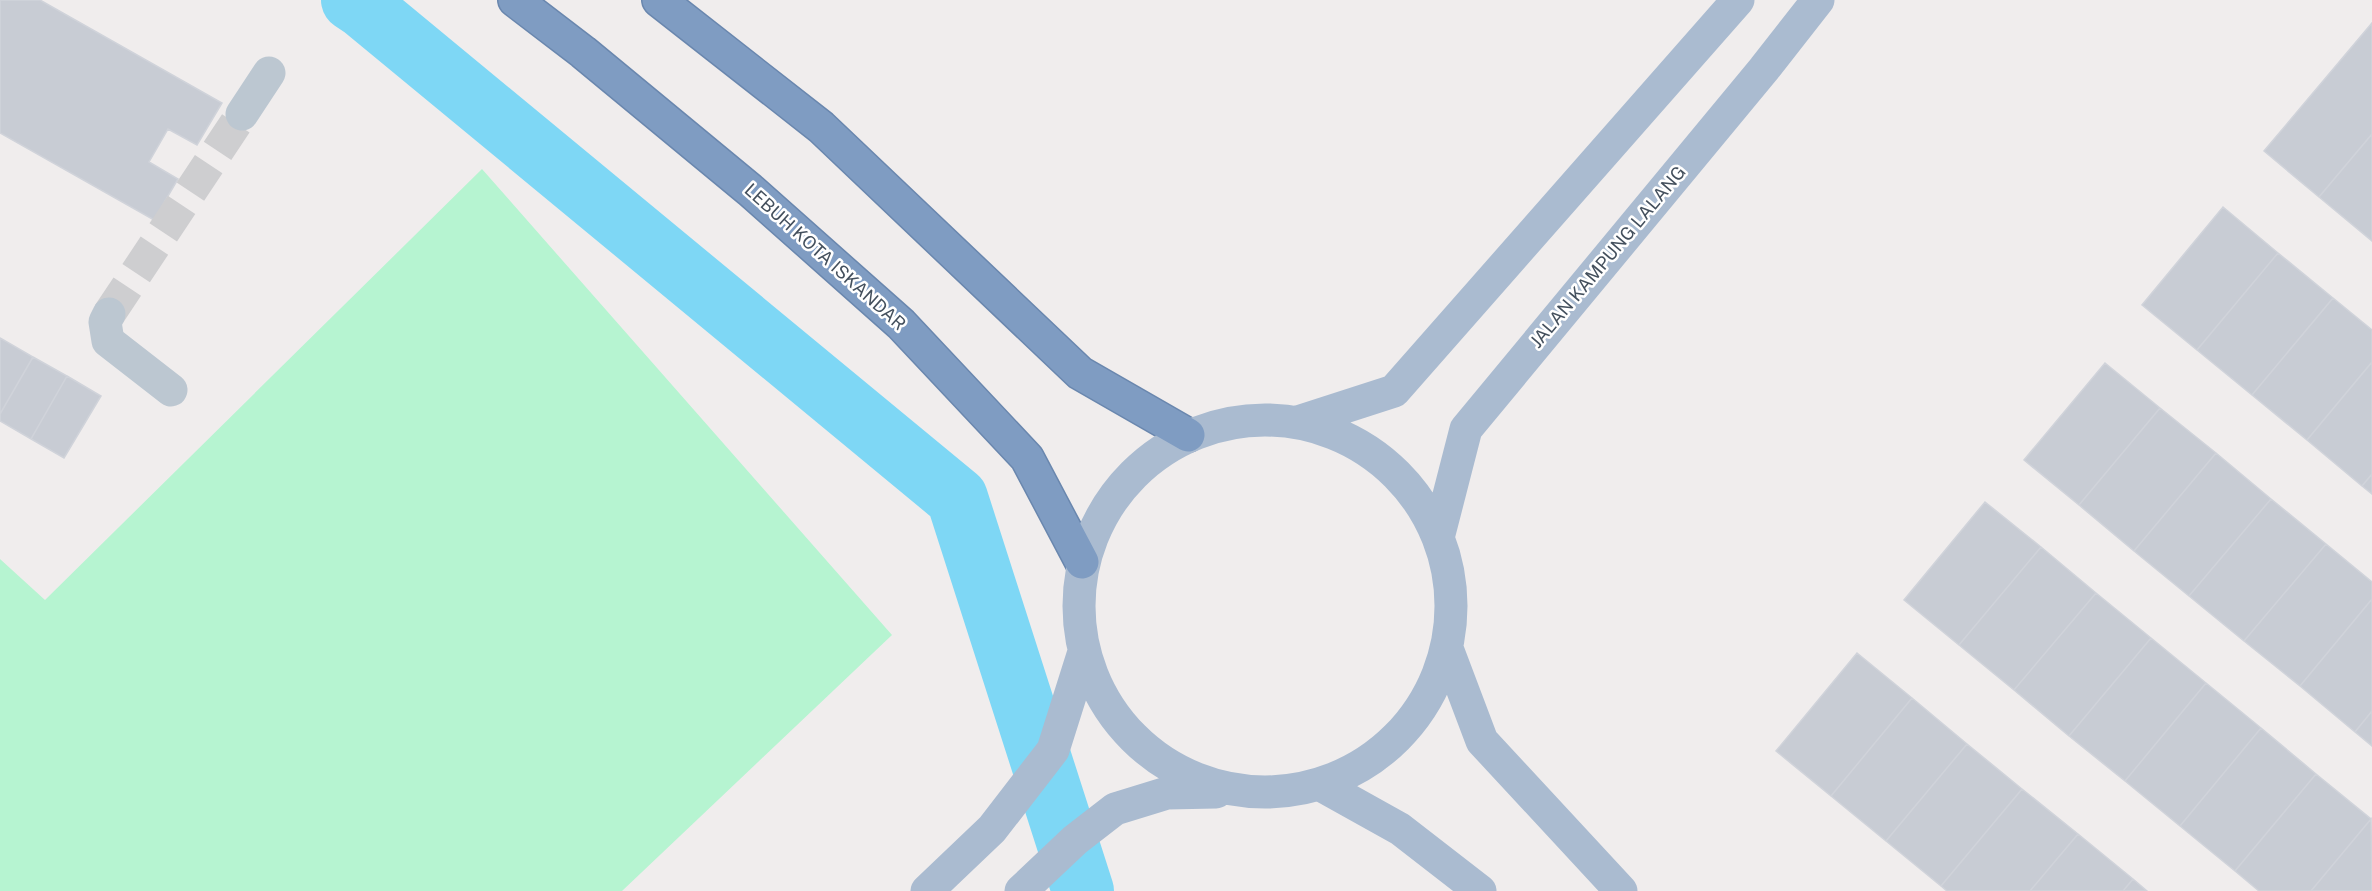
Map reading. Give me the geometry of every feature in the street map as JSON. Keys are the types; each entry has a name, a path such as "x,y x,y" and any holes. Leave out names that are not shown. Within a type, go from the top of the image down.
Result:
{"highway":[{"name":"LEBUH KOTA ISKANDAR","path":"515,0 583,52 741,183 901,324 1028,458 1083,562"},
{"path":"659,0 821,127 1080,373 1188,435"}],"main road":[{"path":"1298,422 1394,391 1738,0"},
{"name":"JALAN KAMPUNG LALANG","path":"1439,534 1466,429 1764,69 1818,0"},
{"path":"1021,891 1075,840 1115,809 1167,793 1245,792 1321,785 1378,756 1422,710 1448,651 1453,592 1439,534 1406,482 1357,443 1298,422 1242,420 1188,435 1140,466 1103,510 1083,562 1077,608 1083,655 1117,721 1174,770 1245,792"},
{"path":"1448,651 1482,741 1621,891"},
{"path":"927,891 992,829 1053,750 1083,655"},
{"path":"1321,785 1400,829 1480,891"}],"lane":[{"path":"242,114 269,73"},
{"path":"109,314 105,322 108,341 171,390"}],"green space":[{"path":"482,169 892,635 622,891 0,891 0,559 45,600"}],"building":[{"path":"0,0 40,0 222,103 197,145 168,129 149,162 178,179 154,220 0,133"},
{"path":"2372,23 2372,134 2319,197 2264,151"},
{"path":"2372,134 2372,241 2319,197"},
{"path":"2223,207 2278,253 2197,350 2142,305"},
{"path":"2278,253 2333,298 2252,395 2197,350"},
{"path":"2333,298 2372,330 2372,362 2307,440 2252,395"},
{"path":"0,338 33,357 0,414"},
{"path":"33,357 67,376 31,439 0,421 0,414"},
{"path":"2372,362 2372,474 2362,486 2307,440"},
{"path":"2105,363 2160,408 2079,505 2024,460"},
{"path":"67,376 101,396 64,458 31,439"},
{"path":"2160,408 2216,453 2134,551 2079,505"},
{"path":"2216,453 2271,499 2189,596 2134,551"},
{"path":"2372,474 2372,494 2362,486"},
{"path":"2271,499 2326,544 2244,641 2189,596"},
{"path":"1985,502 2041,547 1959,645 1904,600"},
{"path":"2326,544 2372,582 2372,599 2300,686 2244,641"},
{"path":"2041,547 2096,593 2014,690 1959,645"},
{"path":"2096,593 2151,638 2069,736 2014,690"},
{"path":"2372,599 2372,711 2355,732 2300,686"},
{"path":"2151,638 2206,683 2125,781 2069,736"},
{"path":"1857,653 1912,698 1831,796 1776,751"},
{"path":"2206,683 2261,728 2180,826 2125,781"},
{"path":"1912,698 1967,744 1886,841 1831,796"},
{"path":"2372,711 2372,746 2355,732"},
{"path":"2261,728 2316,774 2235,871 2180,826"},
{"path":"1967,744 2022,789 1941,886 1886,841"},
{"path":"2316,774 2371,819 2311,891 2259,891 2235,871"},
{"path":"2022,789 2078,834 2030,891 1947,891 1941,886"},
{"path":"2371,819 2372,891 2311,891"},
{"path":"2078,834 2133,879 2123,891 2030,891"},
{"path":"2133,879 2147,891 2123,891"}],"waterway":[{"path":"352,0 957,498 1083,891"}],"tunnel":[{"path":"109,314 242,114"}]}
